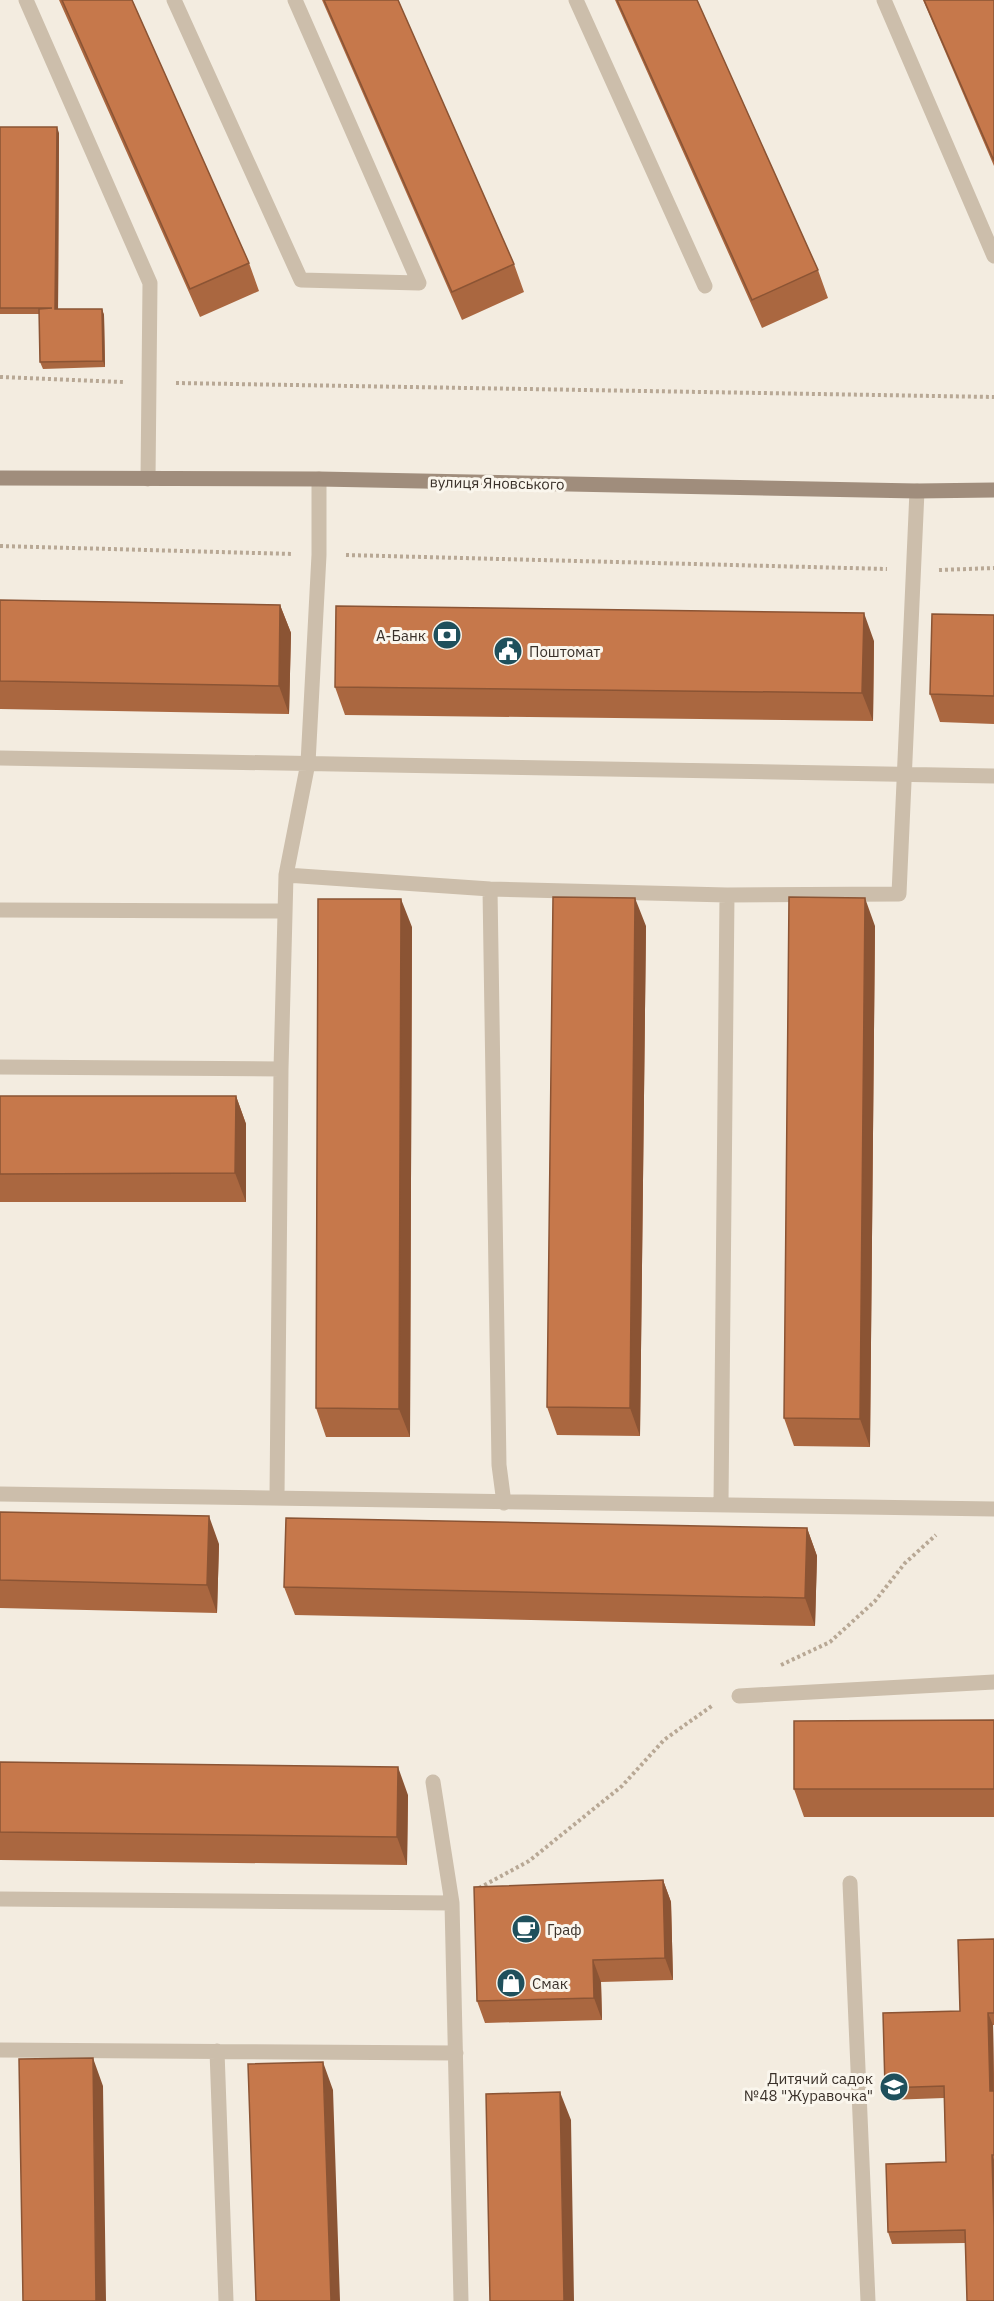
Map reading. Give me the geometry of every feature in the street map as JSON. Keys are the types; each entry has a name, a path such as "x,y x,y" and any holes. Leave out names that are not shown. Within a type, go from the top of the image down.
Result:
{"main road":[{"name":"вулиця Яновського","path":"0,478 319,479 917,491 994,489"}],"lane":[{"path":"26,0 150,283 148,479"},
{"path":"174,0 301,280 419,282 295,0"},
{"path":"576,0 705,286"},
{"path":"884,0 994,256"},
{"path":"277,1497 281,1069 286,875 308,763 319,555 319,479"},
{"path":"286,875 490,889 727,895 899,894 917,491"},
{"path":"0,758 994,776"},
{"path":"490,889 499,1465 504,1503"},
{"path":"721,1503 727,895"},
{"path":"0,909 285,911"},
{"path":"0,1067 281,1069"},
{"path":"0,1494 277,1497 504,1503 721,1503 994,1509"},
{"path":"739,1696 994,1682"},
{"path":"433,1782 452,1902 460,2301"},
{"path":"850,1882 868,2301"},
{"path":"0,1899 452,1902"},
{"path":"0,2050 456,2053"},
{"path":"217,2051 226,2301"}],"path":[{"path":"0,377 149,383 994,397"},
{"path":"0,546 913,570 994,568"}],"building":[{"path":"62,0 132,0 249,263 190,289"},
{"path":"324,0 398,0 514,264 452,292"},
{"path":"617,0 697,0 818,270 752,300"},
{"path":"924,0 994,0 994,161"},
{"path":"0,127 57,127 55,309 102,309 103,361 40,362 39,309 52,308 0,308"},
{"path":"0,600 280,605 279,686 0,681"},
{"path":"336,606 864,613 862,693 335,687"},
{"path":"932,614 994,615 994,696 930,694"},
{"path":"553,897 635,898 630,1408 547,1407"},
{"path":"789,897 865,898 860,1419 784,1418"},
{"path":"318,899 401,899 399,1409 316,1408"},
{"path":"0,1096 236,1096 235,1173 0,1174"},
{"path":"0,1512 209,1516 207,1585 0,1580"},
{"path":"286,1518 807,1528 805,1598 284,1587"},
{"path":"994,1720 994,1789 794,1789 794,1721"},
{"path":"0,1762 398,1767 397,1837 0,1832"},
{"path":"663,1880 665,1958 593,1960 594,1998 477,2001 474,1887"},
{"path":"994,1939 994,2013 988,2013 990,2091 994,2091 994,2155 992,2155 994,2301 967,2301 965,2230 888,2232 886,2164 946,2162 944,2086 885,2088 883,2013 960,2011 958,1940"},
{"path":"93,2058 96,2301 23,2301 19,2059"},
{"path":"323,2062 331,2301 256,2301 248,2064"},
{"path":"560,2092 564,2301 490,2301 486,2094"}],"place":[{"name":"А-Банк","path":"447,635"},
{"name":"Поштомат","path":"508,651"},
{"name":"Граф","path":"526,1929"},
{"name":"Смак","path":"511,1983"},
{"name":"Дитячий садок №48 \"Журавочка\"","path":"894,2087"}]}
